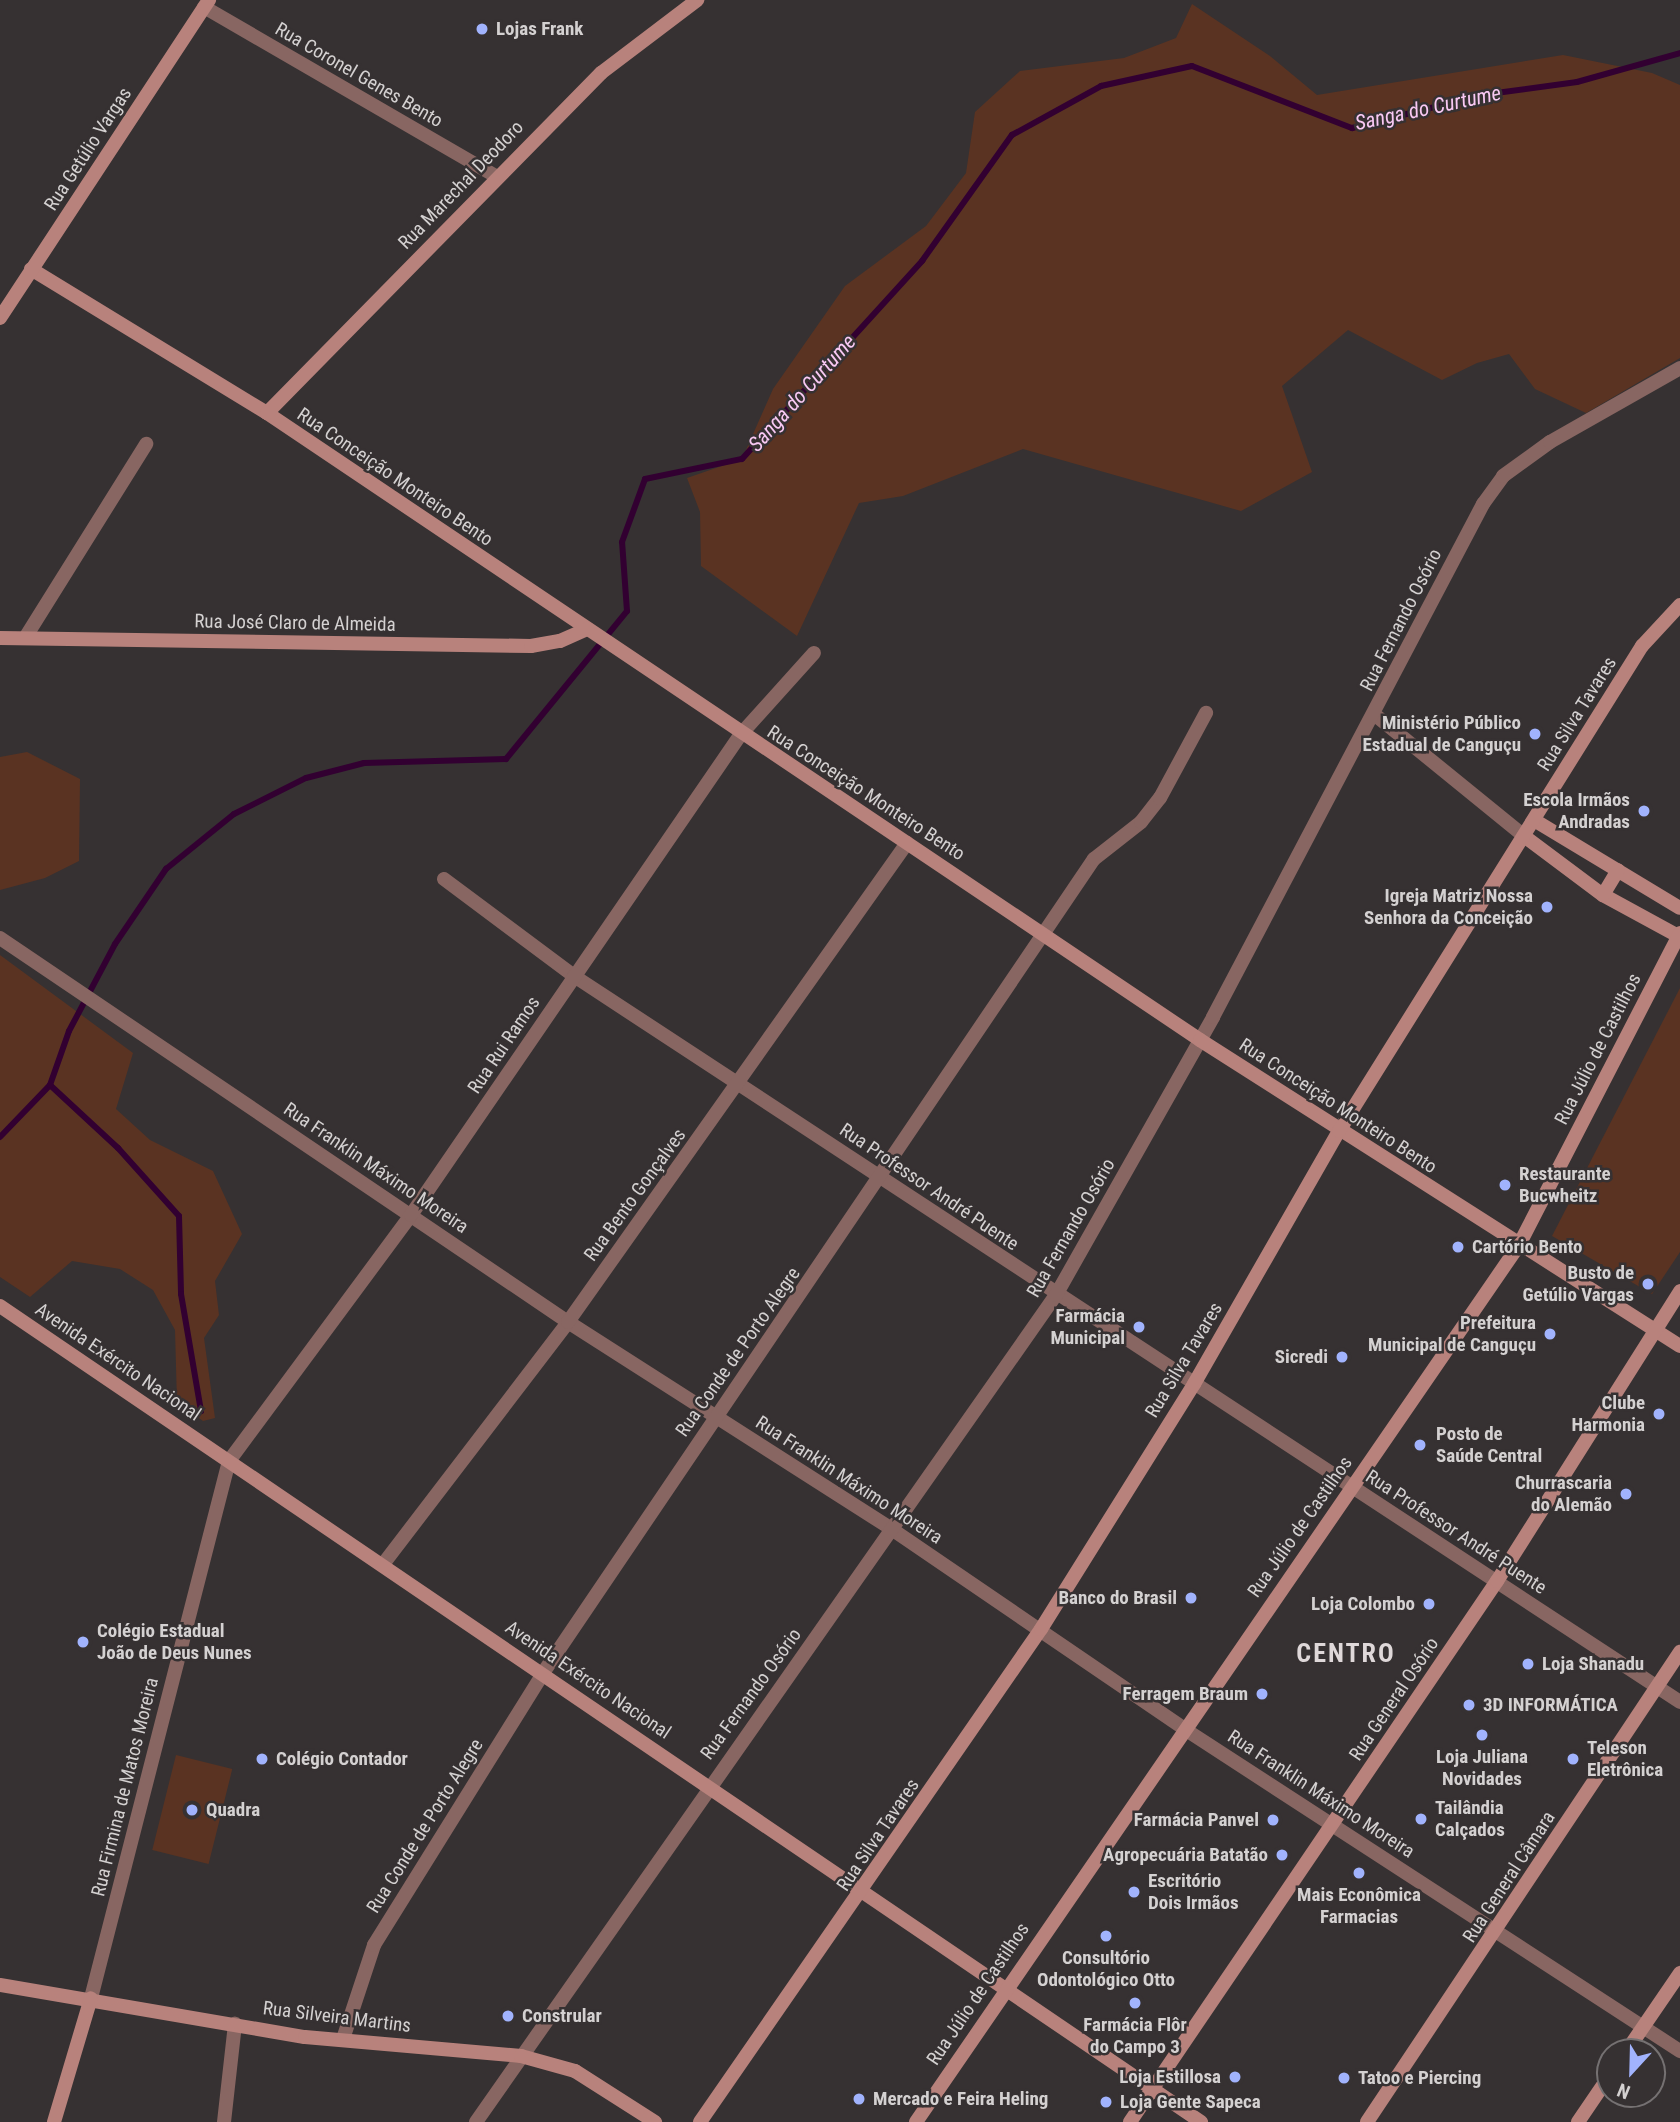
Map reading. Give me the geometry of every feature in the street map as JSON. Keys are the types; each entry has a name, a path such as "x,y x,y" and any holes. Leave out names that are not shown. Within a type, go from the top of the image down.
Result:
{"street":[{"name":"Rua Marechal Deodoro","path":"267,413 495,176 601,73 697,0"},
{"name":"Rua Coronel Genes Bento","path":"206,4 495,176"},
{"name":"Rua Getúlio Vargas","path":"0,318 206,4"},
{"name":"Rua Conceição Monteiro Bento","path":"31,270 267,413 1200,1040 1680,1346"},
{"name":"Rua Fernando Osório","path":"476,2122 708,1786 893,1530 1056,1295 1200,1040 1483,504 1503,477 1549,442 1680,368"},
{"path":"25,638 146,444"},
{"name":"Rua Silva Tavares","path":"700,2122 861,1894 1041,1629 1194,1384 1339,1131 1642,646 1680,605"},
{"name":"Rua José Claro de Almeida","path":"0,638 531,646 590,631"},
{"name":"Rua Rui Ramos","path":"229,1461 411,1215 741,733 814,653"},
{"name":"Rua Conde de Porto Alegre","path":"343,2039 374,1945 543,1673 716,1416 882,1178 1094,859 1141,821 1160,798 1206,713"},
{"path":"1374,714 1524,836 1603,895 1679,936"},
{"path":"1500,814 1534,820 1680,908"},
{"name":"Rua Bento Gonçalves","path":"384,1563 568,1322 907,843"},
{"path":"1603,895 1618,870"},
{"name":"Rua Professor André Puente","path":"444,879 574,976 1056,1295 1680,1702"},
{"name":"Rua Júlio de Castilhos","path":"916,2122 1003,1989 1519,1245 1679,936"},
{"name":"Rua Franklin Máximo Moreira","path":"0,938 63,978 568,1322 893,1530 1183,1728 1680,2050"},
{"name":"Rua General Osório","path":"1130,2122 1497,1581 1680,1292"},
{"name":"Avenida Exército Nacional","path":"0,1306 384,1563 861,1894 1201,2122"},
{"name":"Rua Firmina de Matos Moreira","path":"54,2122 91,1998 229,1461"},
{"name":"Rua General Câmara","path":"1367,2122 1497,1931 1680,1652"},
{"path":"1636,2038 1680,1973"},
{"name":"Rua Silveira Martins","path":"0,1985 343,2039 521,2056 575,2071 655,2122"},
{"path":"224,2122 235,2024"},
{"path":"1578,2122 1596,2096"}],"shaded area":[{"path":"1192,4 1270,56 1317,95 1563,55 1652,73 1680,85 1680,358 1586,413 1535,389 1509,354 1477,363 1442,380 1348,330 1282,386 1312,472 1241,511 1023,449 903,496 859,503 797,636 701,566 700,512 687,478 742,459 773,389 845,286 926,226 966,173 975,112 1020,71 1124,58 1176,38"},
{"path":"27,752 80,779 79,861 45,878 0,890 0,757"},
{"path":"0,955 133,1053 116,1109 150,1140 213,1171 242,1234 215,1281 219,1315 204,1338 215,1418 203,1421 177,1402 175,1330 153,1290 120,1269 72,1261 30,1297 0,1277"},
{"path":"1680,988 1680,1252 1652,1294 1552,1236"},
{"name":"Quadra","path":"176,1755 232,1769 209,1864 152,1850"}],"waterway":[{"name":"Sanga do Curtume","path":"0,1137 50,1085 69,1031 115,944 166,869 234,814 306,778 364,763 506,759 627,611 622,542 645,479 742,459 922,261 1012,135 1101,86 1192,66 1352,128 1481,95 1577,82 1680,53"},
{"path":"50,1085 118,1148 179,1216 181,1294 201,1411"}],"place":[{"name":"Lojas Frank","path":"482,29"},
{"name":"Ministério Público Estadual de Canguçu","path":"1535,734"},
{"name":"Escola Irmãos Andradas","path":"1644,811"},
{"name":"Igreja Matriz Nossa Senhora da Conceição","path":"1547,907"},
{"name":"Restaurante Bucwheitz","path":"1505,1185"},
{"name":"Cartório Bento","path":"1458,1247"},
{"name":"Busto de Getúlio Vargas","path":"1648,1284"},
{"name":"Farmácia Municipal","path":"1139,1327"},
{"name":"Prefeitura Municipal de Canguçu","path":"1550,1334"},
{"name":"Sicredi","path":"1342,1357"},
{"name":"Clube Harmonia","path":"1659,1414"},
{"name":"Posto de Saúde Central","path":"1420,1445"},
{"name":"Churrascaria do Alemão","path":"1626,1494"},
{"name":"Banco do Brasil","path":"1191,1598"},
{"name":"Loja Colombo","path":"1429,1604"},
{"name":"Colégio Estadual João de Deus Nunes","path":"83,1642"},
{"name":"Loja Shanadu","path":"1528,1664"},
{"name":"Ferragem Braum","path":"1262,1694"},
{"name":"3D INFORMÁTICA","path":"1469,1705"},
{"name":"Loja Juliana Novidades","path":"1482,1735"},
{"name":"Colégio Contador","path":"262,1759"},
{"name":"Teleson Eletrônica","path":"1573,1759"},
{"name":"Quadra","path":"192,1810"},
{"name":"Tailândia Calçados","path":"1421,1819"},
{"name":"Farmácia Panvel","path":"1273,1820"},
{"name":"Agropecuária Batatão","path":"1282,1855"},
{"name":"Mais Econômica Farmacias","path":"1359,1873"},
{"name":"Escritório Dois Irmãos","path":"1134,1892"},
{"name":"Consultório Odontológico Otto","path":"1106,1936"},
{"name":"Farmácia Flôr do Campo 3","path":"1135,2003"},
{"name":"Constrular","path":"508,2016"},
{"name":"Loja Estillosa","path":"1235,2077"},
{"name":"Tatoo e Piercing","path":"1344,2078"},
{"name":"Mercado e Feira Heling","path":"859,2099"},
{"name":"Loja Gente Sapeca","path":"1106,2102"}],"district":[{"name":"CENTRO","path":"1346,1654"}]}
